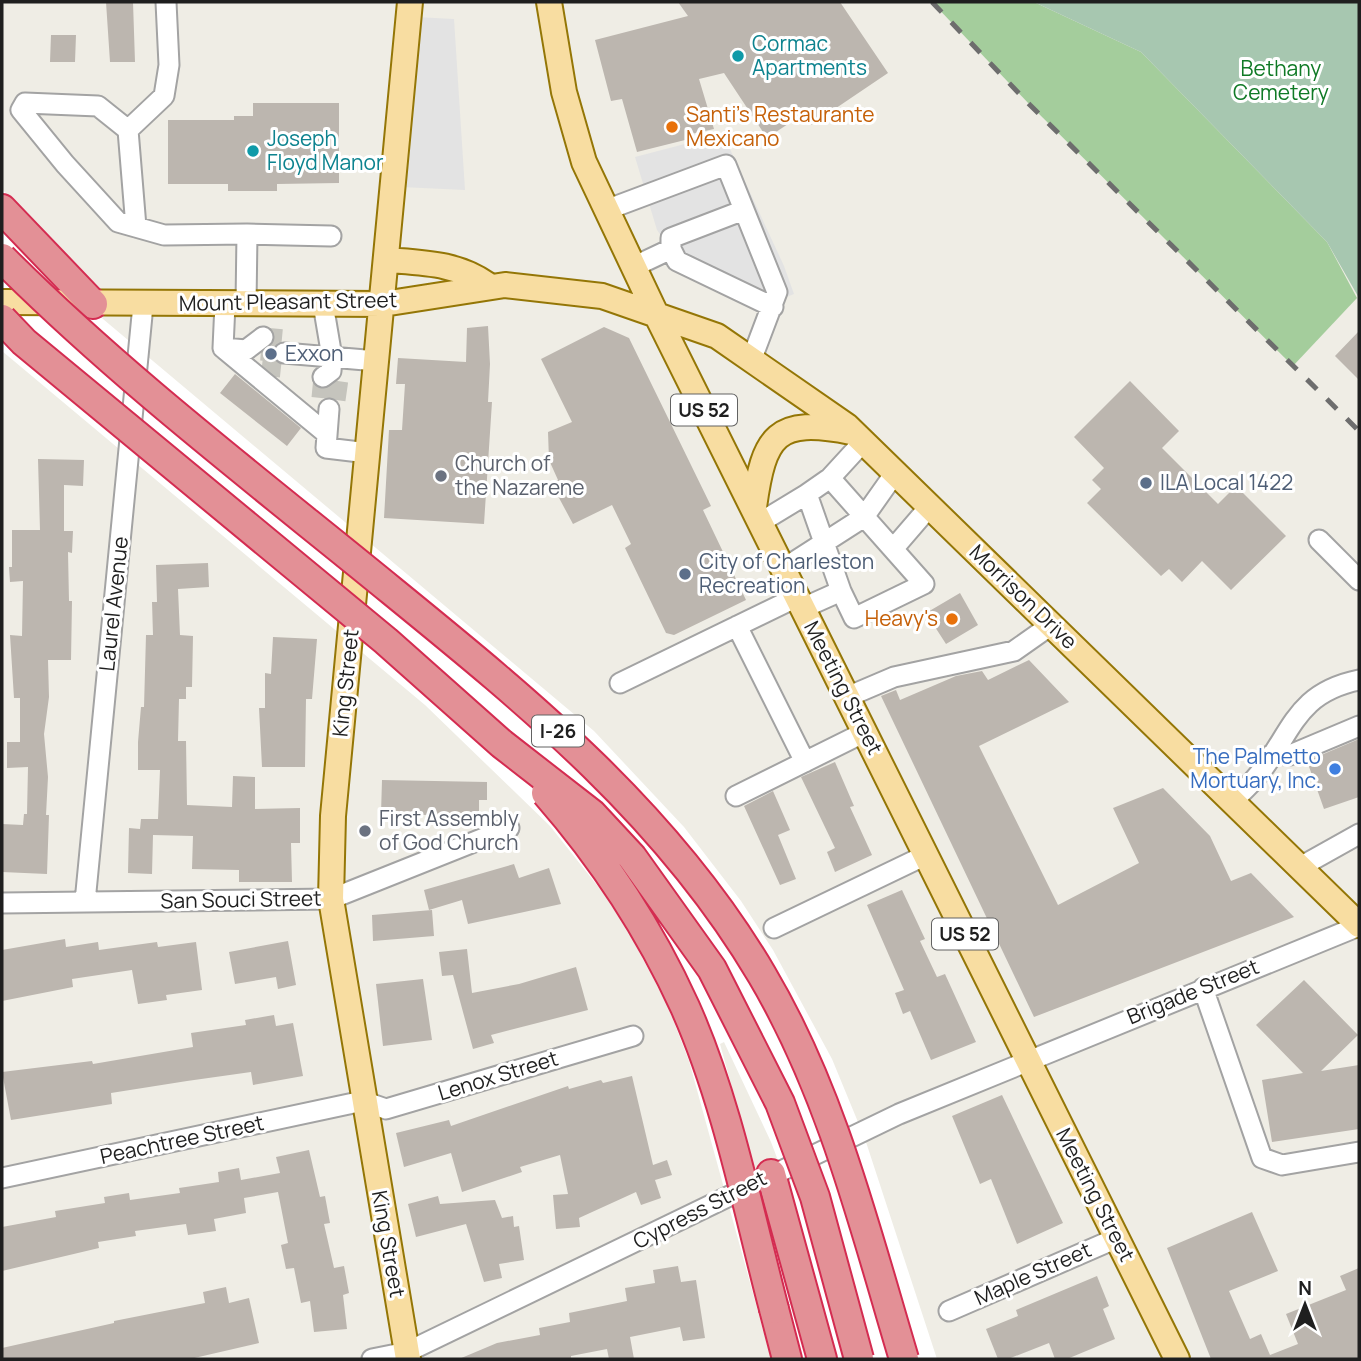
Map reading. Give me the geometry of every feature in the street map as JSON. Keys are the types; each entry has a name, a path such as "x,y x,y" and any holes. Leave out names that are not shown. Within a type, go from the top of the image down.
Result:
{"highway":[{"path":"2,209 93,304"},
{"name":"I-26","path":"2,258 107,357 506,683 645,815 717,905 762,975 798,1043 843,1157 904,1359"},
{"name":"I-26","path":"2,319 24,342 386,640 502,744 592,814 632,857 712,970 780,1103 816,1197 859,1359"},
{"path":"502,744 577,828 629,903 686,1010 731,1143 788,1359"},
{"path":"771,1174 822,1359"}],"main road":[{"name":"King Street","path":"407,1356 331,899 333,816 410,2"},
{"name":"Meeting Street","path":"549,2 564,92 584,163 655,312 1177,1359"},
{"path":"387,260 445,265 474,275 488,285"},
{"name":"Mount Pleasant Street","path":"2,302 143,305 383,304 488,285 602,296 655,312"},
{"name":"Morrison Drive","path":"655,312 718,336 858,437 1359,926"},
{"path":"757,515 762,461 783,433 804,425 858,437"}],"street":[{"path":"128,130 164,96 169,65 166,2"},
{"path":"136,227 128,130 98,106 25,103 21,110 118,222 164,235 331,236"},
{"path":"606,210 726,165 777,292 752,358"},
{"path":"744,210 671,238 671,249 677,261 772,307"},
{"path":"223,348 236,304 247,234"},
{"path":"633,267 671,249"},
{"path":"323,304 331,371"},
{"name":"Laurel Avenue","path":"85,902 143,305"},
{"path":"223,348 272,352 331,371 377,360"},
{"path":"223,348 327,433"},
{"path":"329,402 326,448 368,453"},
{"path":"757,515 807,494 830,478 858,437"},
{"path":"783,569 864,517 895,473"},
{"path":"807,494 822,543 854,618 924,584 830,478"},
{"path":"893,549 930,506"},
{"path":"1319,540 1359,580"},
{"path":"620,683 737,626 800,602 841,591"},
{"path":"847,696 894,677 1014,651 1051,625"},
{"path":"737,626 805,762"},
{"path":"1232,802 1259,774 1298,712 1336,685 1359,680"},
{"path":"1272,754 1290,755 1359,726"},
{"path":"736,796 865,732"},
{"name":"San Souci Street","path":"2,903 331,899 509,828"},
{"path":"1300,867 1359,834"},
{"path":"774,928 926,855"},
{"name":"Brigade Street","path":"1027,1059 1359,926"},
{"path":"1203,988 1262,1158 1282,1165 1359,1152"},
{"name":"Lenox Street","path":"363,1101 386,1109 633,1036"},
{"name":"Cypress Street","path":"372,1359 407,1356 771,1174 899,1114 1027,1059"},
{"name":"Peachtree Street","path":"2,1178 363,1101"},
{"name":"Maple Street","path":"949,1311 1117,1238"}],"green space":[{"path":"932,2 1034,2 1141,52 1327,242 1357,298 1293,366 1030,105"},
{"name":"Bethany Cemetery","path":"1034,2 1359,2 1359,298 1327,242 1141,52"}],"shaded area":[{"path":"415,17 454,19 465,190 401,187"},
{"path":"723,134 784,266 794,294 759,308 690,277 657,230 635,157"}],"pier":[{"path":"2,189 39,229 47,272 594,731 684,827 741,901 773,950 832,1059 865,1139 937,1359 837,1359 796,1208 771,1142 724,1042 720,1044 807,1359 771,1359 689,1061 667,1004 630,935 604,894 550,826 425,705 2,351"}],"building":[{"path":"106,2 133,2 135,62 110,62"},
{"name":"Cormac Apartments","path":"678,2 840,2 888,73 811,125 803,114 767,138 724,73 699,79 714,129 691,134 693,138 637,152 622,99 611,101 595,40 688,16"},
{"path":"51,35 76,35 75,62 50,62"},
{"name":"Joseph Floyd Manor","path":"253,103 339,103 339,183 277,184 277,191 228,191 228,184 168,184 168,120 234,120 234,116 253,116"},
{"path":"488,326 488,402 492,402 484,524 384,518 389,430 402,430 405,384 396,384 398,358 466,362 467,328"},
{"path":"604,327 629,338 711,506 703,510 746,600 674,635 666,633 625,548 631,544 612,505 573,524 551,483 558,480 549,460 548,432 572,422 541,359"},
{"path":"1359,331 1359,380 1335,356"},
{"path":"235,374 301,428 287,446 220,393"},
{"name":"ILA Local 1422","path":"1130,381 1179,431 1162,448 1218,504 1236,486 1286,536 1231,590 1202,561 1182,582 1169,569 1161,576 1087,503 1101,489 1092,480 1104,468 1074,437"},
{"path":"38,459 84,460 83,486 64,485 64,531 73,531 72,553 68,552 69,601 72,601 71,660 48,660 49,697 44,734 48,777 46,815 49,815 47,874 2,872 2,824 23,825 24,814 27,814 28,767 7,768 7,742 20,742 20,698 14,698 10,635 22,636 23,581 10,582 9,567 12,567 12,530 40,530"},
{"path":"208,563 209,587 178,589 180,635 193,636 192,687 186,687 186,699 179,699 178,741 186,741 187,805 232,807 233,776 255,777 255,809 300,808 300,843 291,843 292,882 239,882 239,870 192,869 193,836 153,835 152,874 128,873 129,828 140,829 141,819 158,819 160,770 138,770 141,707 144,707 146,635 153,635 152,602 157,602 156,565"},
{"name":"Heavy's","path":"960,593 978,625 946,644 926,613"},
{"path":"273,637 317,639 312,699 306,699 305,767 262,767 259,708 265,708 265,673 271,674"},
{"path":"1029,660 1069,702 979,746 1058,905 1139,863 1113,808 1163,788 1210,836 1231,881 1251,873 1294,917 1034,1017 881,696 896,690 900,700 956,676 982,671 988,680"},
{"name":"The Palmetto Mortuary, Inc.","path":"1359,739 1359,797 1324,809 1307,761"},
{"path":"835,762 854,806 850,807 872,855 835,872 827,852 835,848 801,777"},
{"path":"382,780 487,782 487,800 479,800 479,816 381,814"},
{"path":"773,791 790,830 778,835 796,879 780,885 744,806"},
{"path":"514,864 519,878 549,868 561,904 468,924 462,900 429,910 424,890"},
{"path":"902,890 925,939 920,941 937,977 945,974 976,1042 931,1060 910,1011 903,1014 895,993 904,990 867,905"},
{"path":"432,910 434,936 373,941 372,915"},
{"path":"65,939 66,947 98,942 99,950 157,942 158,947 196,942 202,990 166,995 167,1000 138,1004 132,970 72,979 73,987 2,1001 2,950"},
{"path":"288,941 296,985 278,989 276,977 235,984 229,952"},
{"path":"467,949 472,993 519,984 576,967 588,1010 491,1035 494,1043 473,1049 453,975 442,976 439,952"},
{"path":"423,979 432,1040 383,1046 376,984"},
{"path":"1304,980 1358,1035 1321,1071 1359,1065 1359,1129 1272,1142 1262,1080 1303,1073 1256,1025"},
{"path":"274,1015 276,1026 293,1023 303,1076 253,1085 251,1072 187,1081 111,1093 112,1104 11,1120 2,1072 92,1061 93,1064 193,1047 191,1033 246,1025 245,1020"},
{"path":"632,1076 653,1165 667,1160 672,1175 655,1180 661,1198 641,1205 636,1192 579,1218 580,1227 556,1229 553,1195 568,1194 560,1155 520,1167 522,1172 462,1192 451,1153 404,1167 396,1133 449,1120 451,1126 568,1086 569,1089 601,1080 603,1083"},
{"path":"1002,1095 1063,1223 1017,1244 991,1179 980,1184 952,1116"},
{"path":"309,1150 320,1197 325,1196 330,1223 324,1224 334,1268 344,1266 349,1293 343,1295 347,1329 314,1332 310,1301 301,1303 294,1268 286,1269 281,1245 288,1243 278,1192 244,1198 246,1213 214,1219 216,1231 188,1235 186,1224 135,1231 136,1236 98,1242 99,1248 2,1271 2,1227 56,1217 55,1211 105,1203 104,1197 129,1193 130,1200 180,1193 179,1188 219,1182 218,1172 239,1168 241,1180 280,1173 276,1157"},
{"path":"438,1196 440,1204 495,1200 502,1218 513,1216 514,1227 519,1226 524,1260 499,1264 502,1278 484,1282 466,1224 416,1237 408,1204"},
{"path":"1252,1212 1278,1271 1229,1291 1250,1339 1261,1334 1270,1355 1298,1344 1286,1314 1346,1290 1340,1276 1359,1268 1359,1359 1211,1359 1167,1248"},
{"path":"678,1266 681,1282 696,1280 705,1338 683,1341 680,1327 630,1337 634,1359 609,1359 607,1349 571,1356 571,1359 459,1359 497,1343 540,1335 539,1328 570,1322 569,1313 627,1301 625,1288 655,1283 653,1270"},
{"path":"1097,1276 1109,1306 1103,1309 1115,1339 1067,1359 1055,1359 1049,1343 1008,1359 998,1359 986,1329 1018,1316 1016,1310"},
{"path":"226,1287 229,1303 249,1298 259,1343 190,1359 2,1359 2,1348 114,1321 205,1303 203,1292"}],"tunnel":[{"path":"263,337 284,339"},
{"path":"261,351 284,353"},
{"path":"262,366 281,368"},
{"path":"321,398 323,377"},
{"path":"336,400 339,379"}],"railway":[{"path":"932,2 1030,105 1359,431"}],"place":[{"name":"Cormac Apartments","path":"738,56"},
{"name":"Santi's Restaurante Mexicano","path":"672,127"},
{"name":"Joseph Floyd Manor","path":"253,151"},
{"name":"Exxon","path":"271,354"},
{"name":"Church of the Nazarene","path":"441,476"},
{"name":"ILA Local 1422","path":"1146,483"},
{"name":"City of Charleston Recreation","path":"685,574"},
{"name":"Heavy's","path":"952,619"},
{"name":"The Palmetto Mortuary, Inc.","path":"1335,769"},
{"name":"First Assembly of God Church","path":"365,831"}]}
